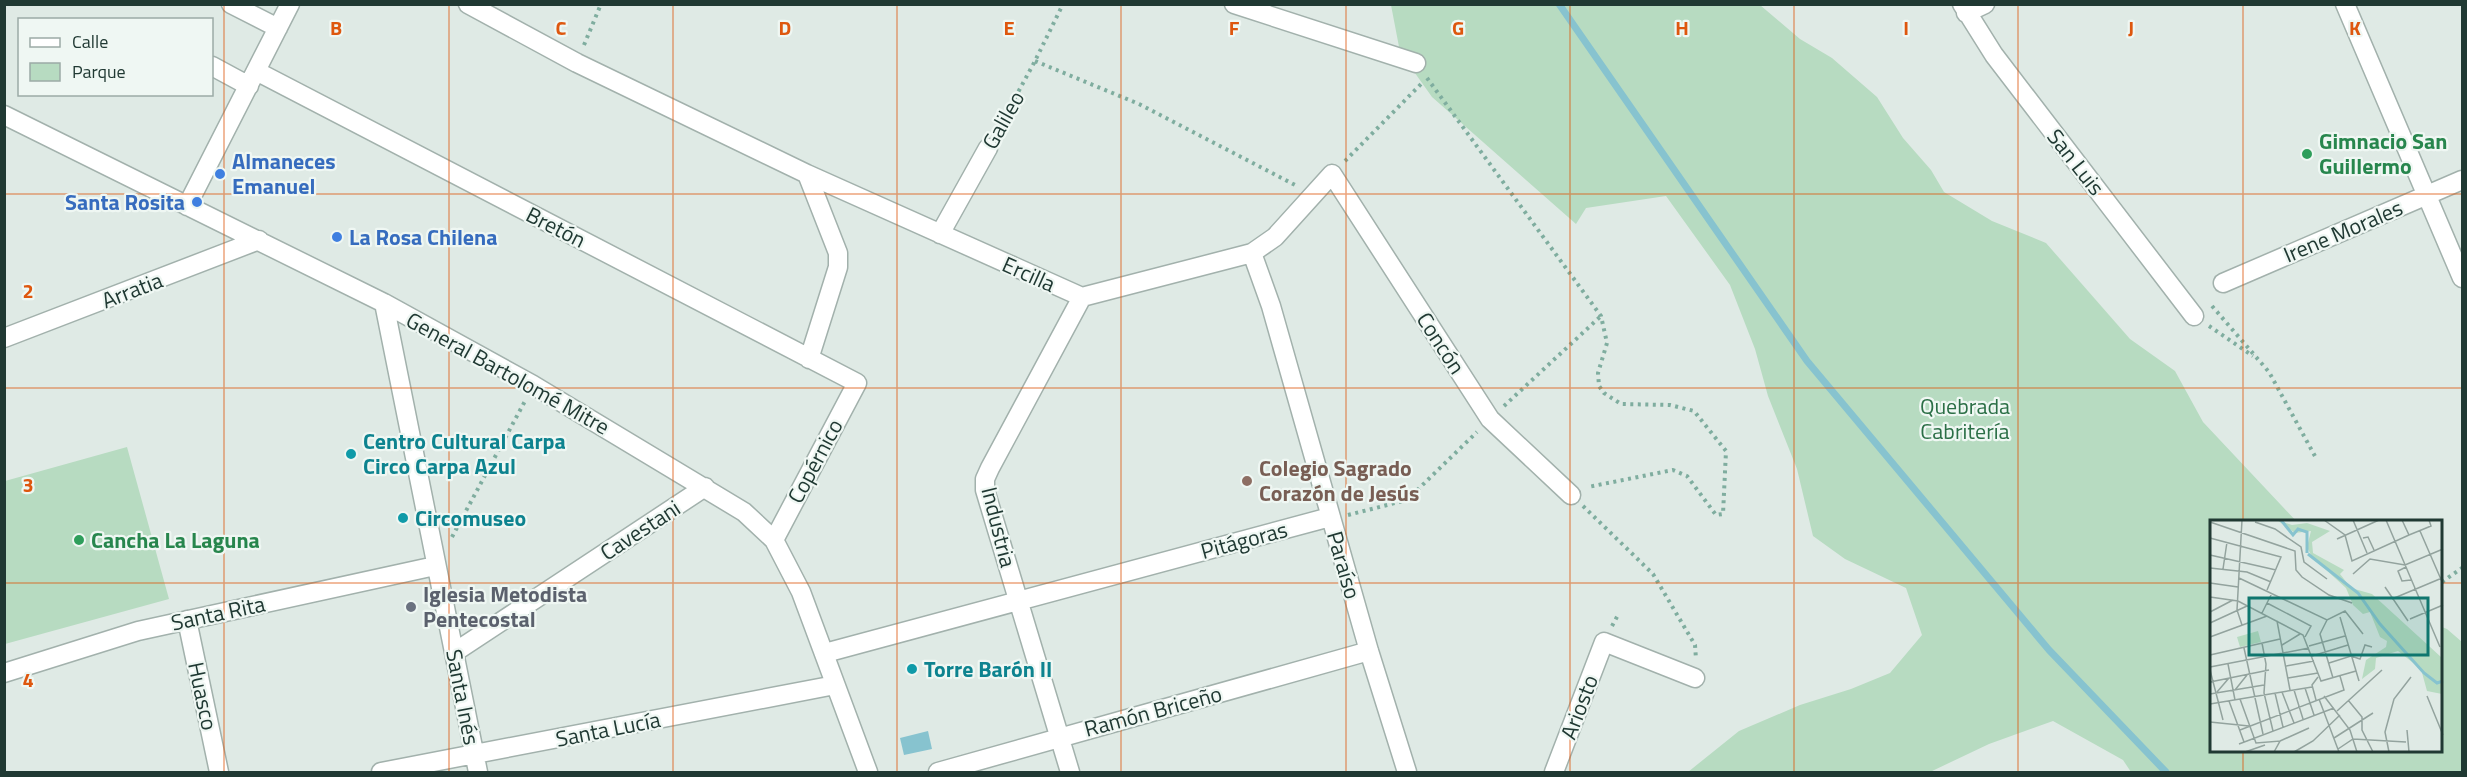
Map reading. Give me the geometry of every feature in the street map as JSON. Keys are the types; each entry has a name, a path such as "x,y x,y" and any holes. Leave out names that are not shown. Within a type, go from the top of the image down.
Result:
{"street":[{"path":"231,4 278,28"},
{"path":"188,206 290,4"},
{"name":"Ercilla","path":"468,4 577,63 807,174 1082,297 1252,253 1275,237 1332,174"},
{"path":"1234,4 1416,63"},
{"path":"1964,9 1985,4"},
{"path":"2345,4 2463,278"},
{"name":"San Luis","path":"1964,9 1994,55 2194,316"},
{"name":"Bretón","path":"213,66 252,79 857,383"},
{"name":"General Bartolomé Mitre","path":"4,115 384,303 533,385 744,512 774,540 801,592 868,772"},
{"name":"Galileo","path":"940,234 988,148"},
{"path":"807,174 838,253 838,267 809,359"},
{"name":"Concón","path":"1332,174 1490,419 1571,495"},
{"name":"Irene Morales","path":"2223,283 2463,180"},
{"name":"Arratia","path":"4,338 259,240"},
{"name":"Paraíso","path":"1252,253 1271,306 1369,651 1407,772"},
{"name":"Industria","path":"1070,772 985,490 985,479 1082,297"},
{"name":"Santa Inés","path":"384,303 435,567 455,652 478,772"},
{"name":"Copérnico","path":"774,540 857,383"},
{"name":"Cavestani","path":"455,652 705,487"},
{"name":"Pitágoras","path":"825,653 1330,517"},
{"name":"Santa Rita","path":"4,673 138,631 435,567"},
{"name":"Huasco","path":"187,620 219,772"},
{"name":"Ariosto","path":"1554,772 1604,642 1695,678"},
{"name":"Ramón Briceño","path":"938,772 1369,651"},
{"name":"Santa Lucía","path":"381,772 835,685"}],"path":[{"path":"577,63 601,4"},
{"name":"Galileo","path":"988,148 1063,4"},
{"path":"1035,61 1139,104 1313,195"},
{"path":"1332,174 1426,80 1416,63"},
{"path":"1416,63 1601,316 1607,348 1598,373 1599,386 1609,398 1621,404 1676,406 1694,411 1726,451 1723,514 1716,515 1687,476 1673,470 1593,484 1571,495 1653,574 1695,645 1695,678"},
{"path":"1330,517 1340,518 1407,500 1601,316"},
{"path":"2194,316 2257,358"},
{"path":"435,567 533,385"},
{"path":"2443,581 2463,568"}],"green space":[{"name":"Quebrada Cabritería","path":"1391,5 1760,5 1800,39 1832,58 1877,97 1903,138 1931,170 1944,192 1992,221 2046,243 2130,339 2175,371 2203,422 2295,520 2210,520 2210,753 2443,753 2443,627 2462,642 2462,772 2131,772 2123,760 2053,721 1989,744 1930,772 1688,772 1739,731 1800,705 1851,689 1890,673 1922,635 1906,588 1845,559 1813,536 1797,469 1768,396 1755,349 1730,285 1666,196 1586,208 1576,224 1432,97 1400,52"},
{"name":"Cancha La Laguna","path":"127,447 169,599 5,644 5,481"}],"water":[{"path":"928,731 932,749 904,755 900,738"}],"waterway":[{"name":"Quebrada Cabritería","path":"1559,4 1807,361 2049,650 2166,772"}],"place":[{"name":"Gimnacio San Guillermo","path":"2307,154"},
{"name":"Almaneces Emanuel","path":"220,174"},
{"name":"Santa Rosita","path":"197,202"},
{"name":"La Rosa Chilena","path":"337,237"},
{"name":"Centro Cultural Carpa Circo Carpa Azul","path":"351,454"},
{"name":"Colegio Sagrado Corazón de Jesús","path":"1247,481"},
{"name":"Circomuseo","path":"403,518"},
{"name":"Cancha La Laguna","path":"79,540"},
{"name":"Iglesia Metodista Pentecostal","path":"411,607"},
{"name":"Torre Barón II","path":"912,669"}]}
